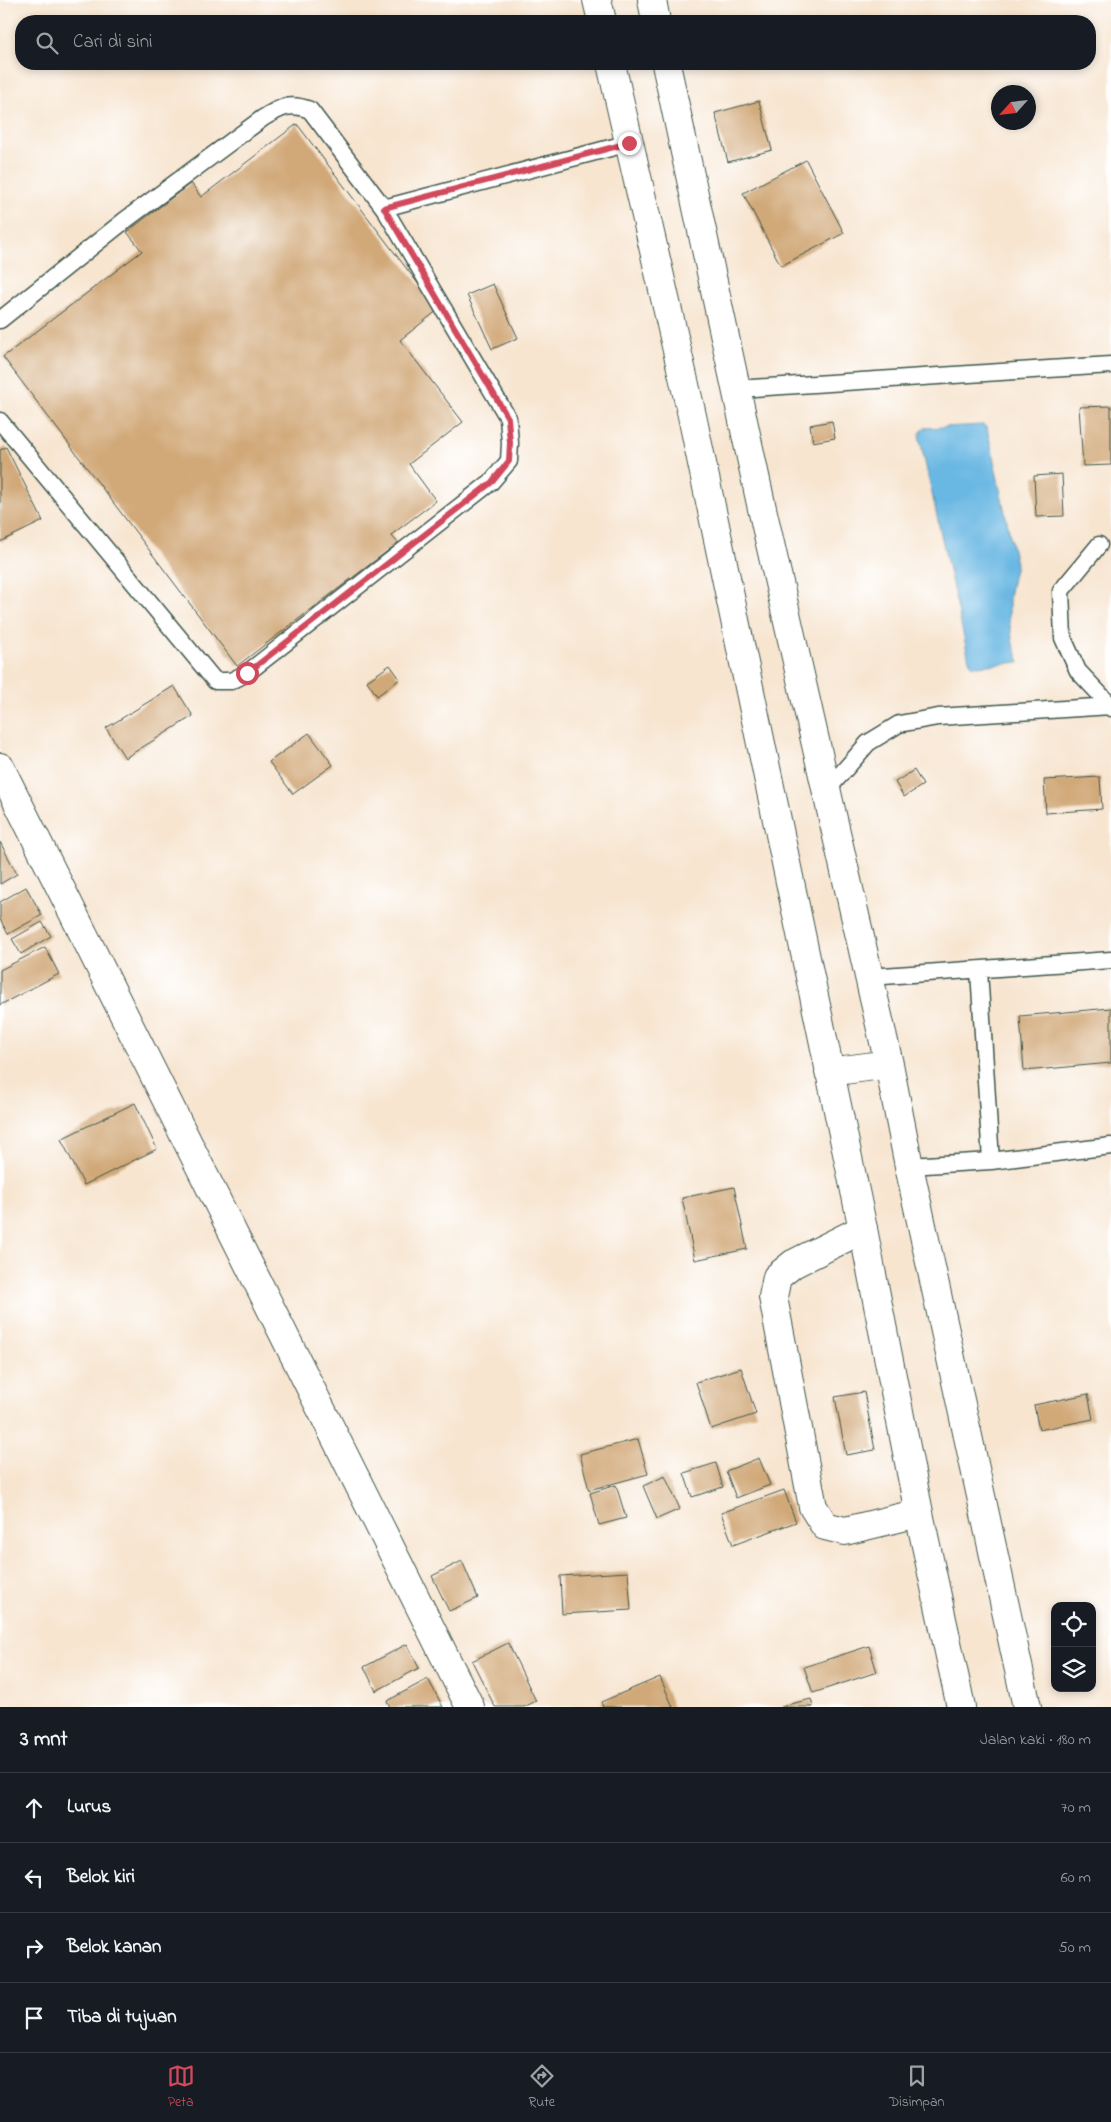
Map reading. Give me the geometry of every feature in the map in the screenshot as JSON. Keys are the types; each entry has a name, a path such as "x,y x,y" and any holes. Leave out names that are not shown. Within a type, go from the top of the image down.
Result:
{"main road":[{"path":"597,0 601,15"},
{"path":"652,0 655,15"},
{"path":"612,70 691,412 863,1229 919,1514 961,1707"},
{"path":"667,70 889,1064 909,1166 1027,1707"},
{"path":"0,768 470,1707"},
{"path":"829,1072 889,1064"},
{"path":"863,1229 792,1264 777,1277 773,1297 812,1507 825,1526 845,1531 919,1514"}],"lane":[{"path":"0,320 124,221 263,118 279,108 297,105 310,110 384,208 508,418 509,461 492,482 247,673 231,681 215,681 0,420"},
{"path":"384,208 629,143"},
{"path":"737,389 1111,365"},
{"path":"1098,545 1061,591 1063,638 1078,671 1111,706"},
{"path":"827,790 868,743 898,724 938,717 1111,706"},
{"path":"869,978 1111,960"},
{"path":"979,970 991,1161"},
{"path":"909,1166 991,1161 1111,1146"}],"water":[{"path":"983,425 987,428 1016,564 1009,596 1009,619 1013,644 1020,662 977,666 972,665 969,660 919,435 924,428"}],"building":[{"path":"759,101 772,150 728,162 715,113"},
{"path":"297,124 438,310 400,340 463,422 409,464 436,501 391,535 398,543 237,666 3,357 142,251 127,232 191,183 201,197"},
{"path":"806,160 844,233 781,266 743,193"},
{"path":"493,284 518,338 492,349 467,295"},
{"path":"1111,406 1111,465 1083,466 1079,407"},
{"path":"832,421 835,438 813,442 810,425"},
{"path":"6,447 43,521 0,542 0,450"},
{"path":"1062,474 1064,516 1036,517 1034,476"},
{"path":"390,665 400,679 377,696 367,681"},
{"path":"174,686 193,716 125,758 106,728"},
{"path":"309,733 333,765 293,794 269,762"},
{"path":"914,770 923,785 904,797 895,782"},
{"path":"1100,777 1102,809 1046,813 1044,780"},
{"path":"0,842 17,874 0,884"},
{"path":"26,887 42,915 8,934 0,919 0,902"},
{"path":"42,922 51,936 21,954 12,939"},
{"path":"45,947 59,974 0,1005 0,970"},
{"path":"1111,1008 1111,1063 1024,1071 1020,1016"},
{"path":"135,1103 157,1149 84,1185 61,1139"},
{"path":"734,1187 747,1249 695,1260 682,1198"},
{"path":"741,1368 756,1414 711,1429 696,1382"},
{"path":"864,1392 875,1450 846,1455 835,1397"},
{"path":"1088,1394 1093,1419 1039,1430 1034,1405"},
{"path":"638,1439 648,1474 589,1490 580,1454"},
{"path":"759,1458 770,1485 736,1498 726,1471"},
{"path":"716,1463 723,1487 692,1497 684,1473"},
{"path":"665,1476 680,1509 657,1519 643,1486"},
{"path":"616,1485 626,1518 599,1525 590,1493"},
{"path":"784,1490 796,1522 733,1545 721,1513"},
{"path":"462,1561 478,1598 449,1611 432,1576"},
{"path":"628,1572 631,1610 562,1614 560,1576"},
{"path":"508,1643 536,1701 524,1707 495,1707 472,1661"},
{"path":"407,1644 419,1668 376,1691 364,1667"},
{"path":"869,1646 877,1672 813,1693 804,1667"},
{"path":"660,1677 673,1707 603,1707 601,1702"},
{"path":"428,1679 443,1707 390,1707 387,1701"},
{"path":"811,1699 813,1707 782,1707 782,1706"}],"route":[{"path":"247,673 492,482 509,461 508,418 384,208 629,143"}]}
